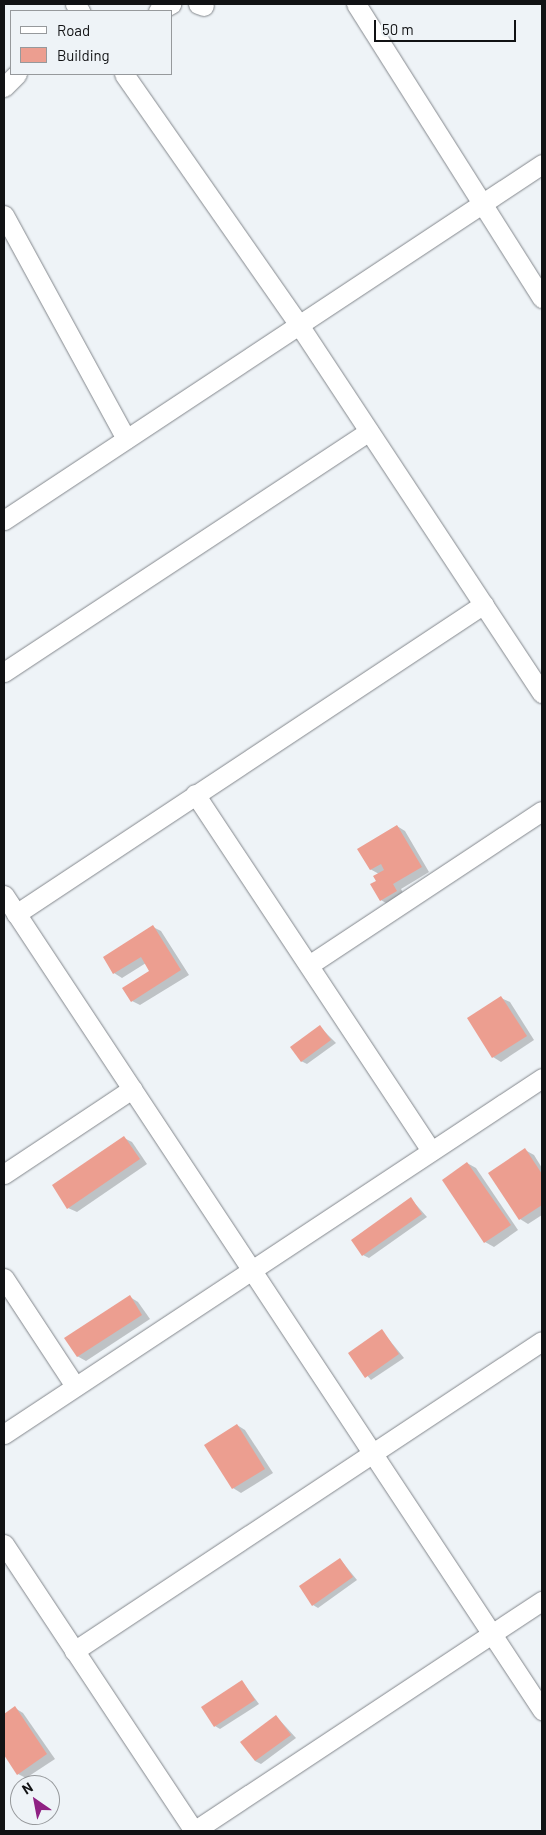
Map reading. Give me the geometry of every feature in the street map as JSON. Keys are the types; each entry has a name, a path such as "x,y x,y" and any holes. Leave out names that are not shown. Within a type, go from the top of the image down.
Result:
{"street":[{"path":"160,10 171,4"},
{"path":"356,4 481,205 542,298"},
{"path":"4,87 16,75"},
{"path":"125,75 299,325 542,693"},
{"path":"4,520 542,164"},
{"path":"4,215 126,439"},
{"path":"4,672 369,431"},
{"path":"16,914 484,604"},
{"path":"195,794 431,1151"},
{"path":"309,966 542,811"},
{"path":"4,895 542,1710"},
{"path":"4,1434 431,1151 541,1081"},
{"path":"4,1174 132,1089"},
{"path":"4,1278 75,1386"},
{"path":"74,1650 542,1341"},
{"path":"4,1544 194,1831 542,1601"}],"building":[{"path":"397,825 422,867 393,884 397,891 380,901 370,884 376,881 373,876 384,870 381,864 370,870 357,849"},
{"path":"153,925 181,970 131,1002 122,988 149,971 141,957 113,974 103,957"},
{"path":"501,996 527,1036 492,1058 467,1018"},
{"path":"320,1025 331,1040 301,1062 290,1047"},
{"path":"124,1136 140,1159 67,1209 52,1185"},
{"path":"525,1148 542,1174 542,1205 519,1220 488,1173"},
{"path":"467,1162 511,1225 484,1243 442,1180"},
{"path":"411,1197 422,1214 362,1256 351,1240"},
{"path":"130,1295 142,1315 77,1357 64,1338"},
{"path":"382,1329 399,1354 365,1378 348,1353"},
{"path":"237,1424 265,1469 232,1489 204,1445"},
{"path":"340,1558 353,1577 312,1606 299,1586"},
{"path":"242,1680 255,1700 214,1727 201,1707"},
{"path":"15,1706 47,1754 17,1775 4,1755 4,1714"},
{"path":"276,1715 291,1735 255,1761 240,1742"}]}
